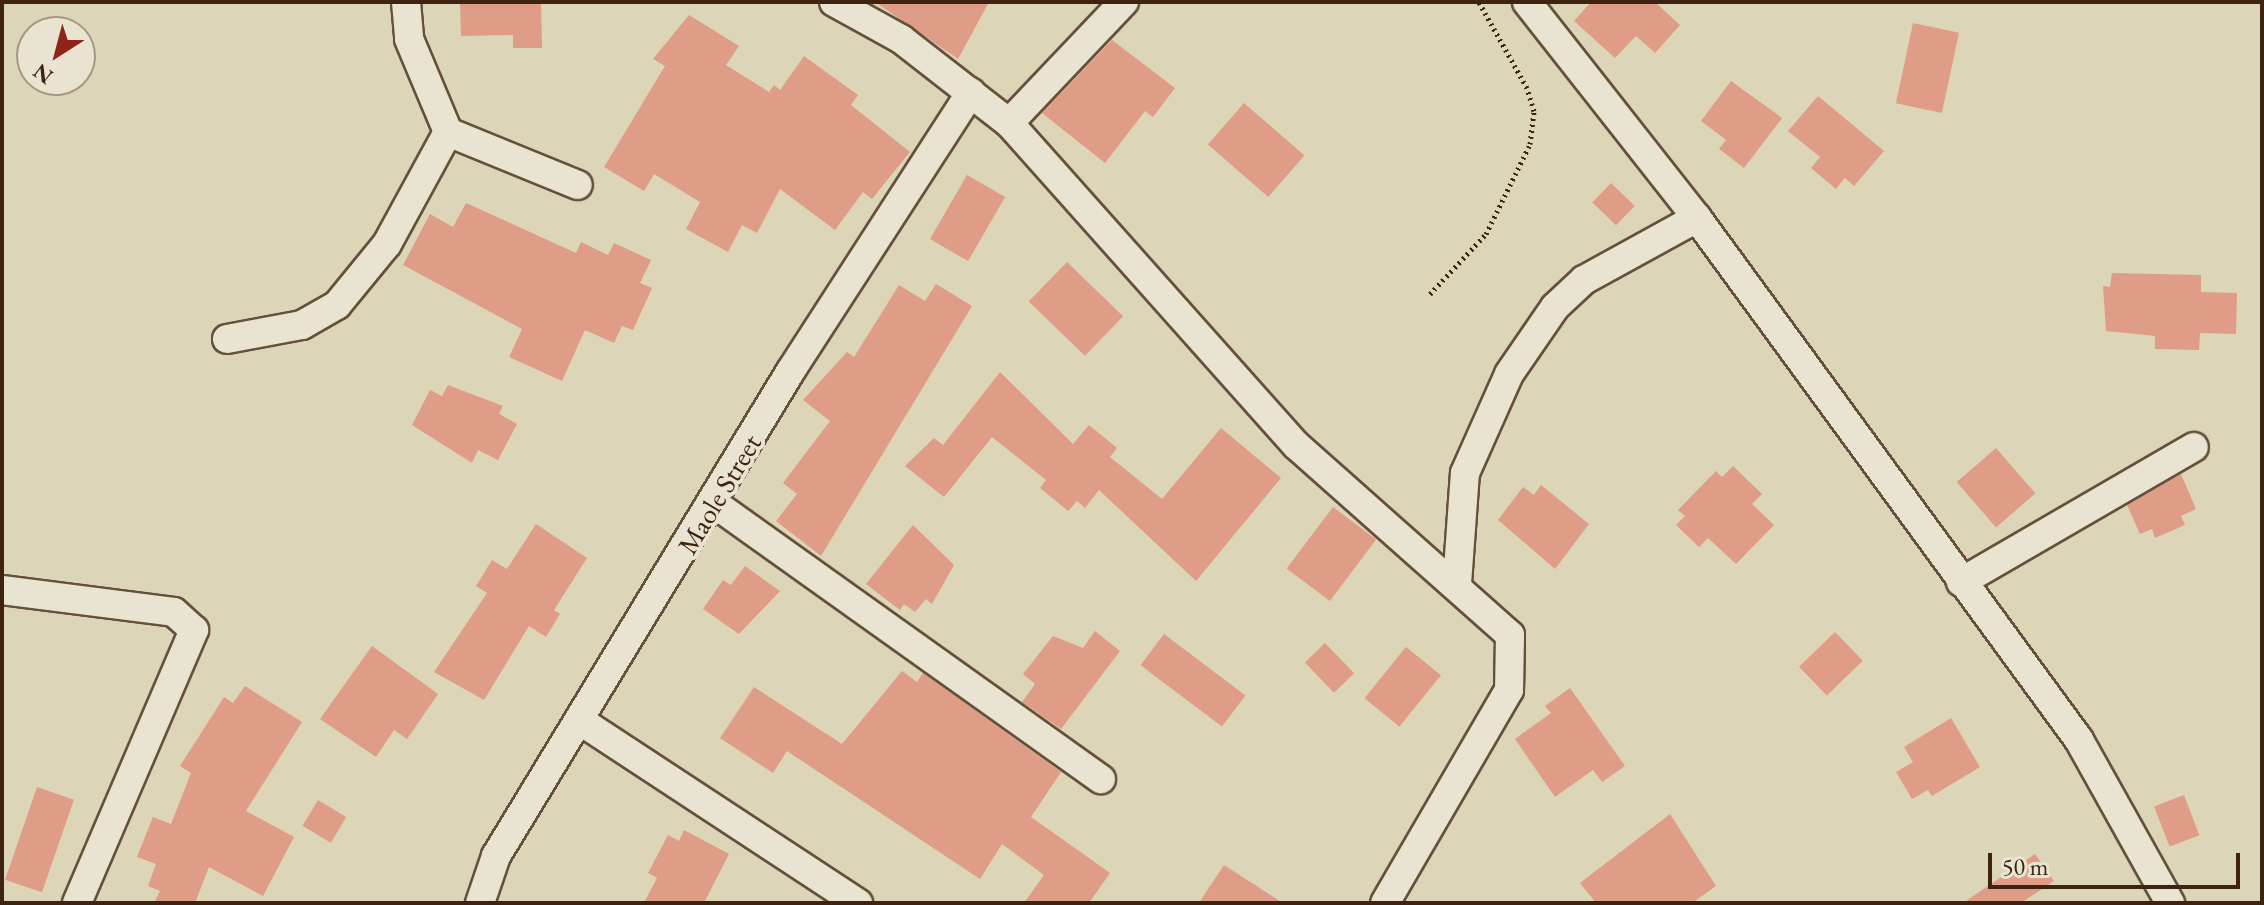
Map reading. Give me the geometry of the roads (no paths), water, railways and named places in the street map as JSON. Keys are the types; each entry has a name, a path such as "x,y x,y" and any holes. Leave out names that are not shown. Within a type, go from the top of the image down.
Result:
{"street":[{"path":"406,2 409,39 448,132 578,185"},
{"path":"834,2 901,39 1009,123 1296,445 1457,584 1510,635 1509,690 1385,903"},
{"path":"1009,123 1124,2"},
{"path":"1527,2 1697,218 2079,740 2167,902"},
{"name":"Maole Street","path":"480,903 496,856 715,504 790,372 971,92"},
{"path":"227,339 302,325 337,305 387,244 448,132"},
{"path":"1457,584 1465,473 1509,374 1555,307 1584,280 1697,218"},
{"path":"1961,582 2194,447"},
{"path":"715,504 1101,779"},
{"path":"2,590 174,612 194,630 77,903"},
{"path":"579,720 858,903"}]}
